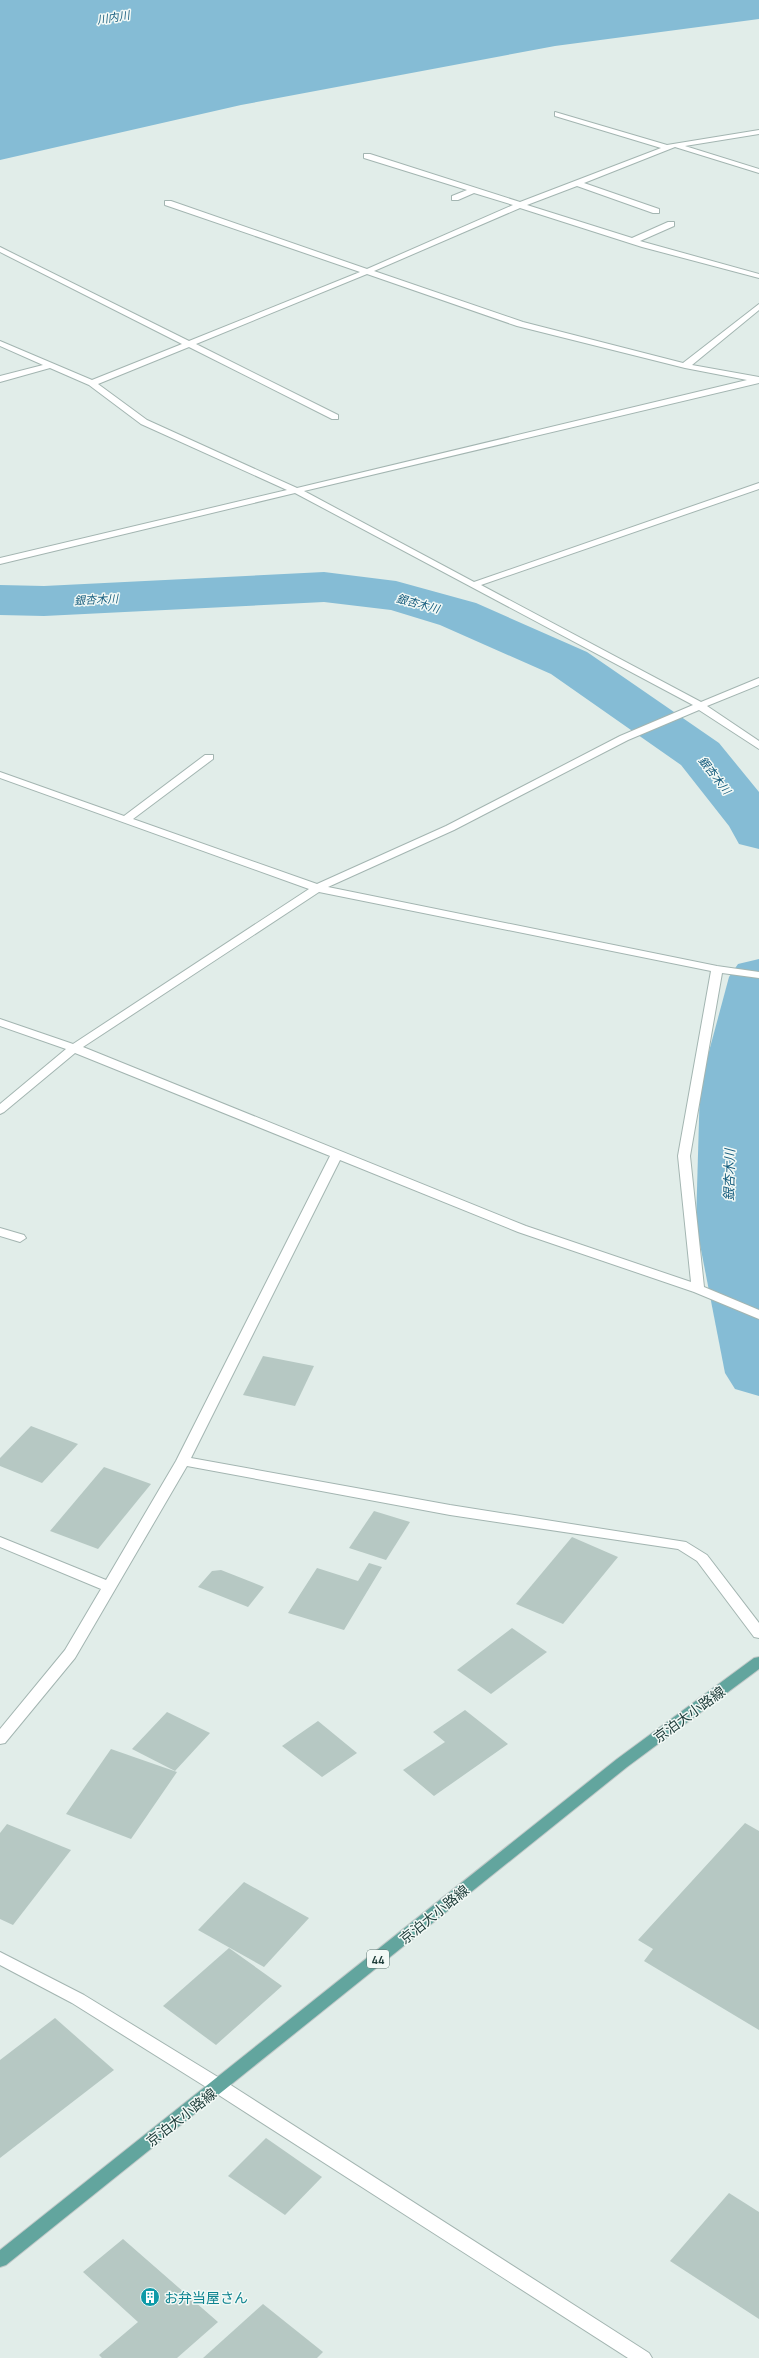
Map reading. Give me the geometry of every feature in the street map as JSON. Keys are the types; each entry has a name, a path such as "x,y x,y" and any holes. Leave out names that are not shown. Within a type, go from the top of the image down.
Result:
{"main road":[{"name":"京泊大小路線","path":"0,2260 220,2086 622,1763 759,1662"}],"street":[{"path":"558,114 759,171"},
{"path":"92,384 366,272 520,205 672,146 759,132"},
{"path":"366,156 633,241 759,276"},
{"path":"577,183 656,211"},
{"path":"455,198 474,190"},
{"path":"168,203 520,324 685,366 759,380"},
{"path":"633,241 671,224"},
{"path":"0,249 335,417"},
{"path":"685,366 759,306"},
{"path":"0,343 92,384 144,422 295,490 699,705 759,746"},
{"path":"0,379 52,365"},
{"path":"0,561 759,380"},
{"path":"473,585 759,486"},
{"path":"0,1110 74,1048 317,888 450,828 624,738 699,705 759,681"},
{"path":"124,820 209,757"},
{"path":"0,775 317,888 717,969 759,975"},
{"path":"698,1289 684,1156 717,969"},
{"path":"0,1022 74,1048 522,1229 698,1289 759,1315"},
{"path":"0,1739 70,1654 108,1586 183,1460 337,1154"},
{"path":"0,1232 20,1238"},
{"path":"183,1460 450,1510 681,1545 702,1558 759,1633"},
{"path":"0,1542 108,1586"},
{"path":"0,1958 78,1999 220,2086 643,2358"}],"water":[{"name":"川内川","path":"0,0 759,0 759,19 555,46 241,105 0,160"}],"building":[{"path":"263,1356 314,1366 295,1406 243,1395"},
{"path":"31,1426 78,1444 42,1483 0,1466 0,1458"},
{"path":"104,1467 151,1484 98,1549 50,1531"},
{"path":"374,1511 410,1522 386,1560 349,1548"},
{"path":"572,1537 618,1557 563,1624 516,1604"},
{"path":"369,1563 382,1567 344,1630 288,1613 317,1568 358,1581"},
{"path":"221,1570 264,1587 248,1607 198,1587 212,1571"},
{"path":"512,1628 547,1652 491,1694 457,1670"},
{"path":"465,1710 508,1744 434,1796 403,1770 445,1742 433,1732"},
{"path":"167,1712 210,1733 175,1771 132,1749"},
{"path":"318,1721 357,1753 322,1777 282,1746"},
{"path":"111,1749 177,1772 131,1839 66,1814"},
{"path":"745,1823 759,1831 759,2030 644,1961 653,1949 638,1940"},
{"path":"7,1824 71,1850 13,1925 0,1919 0,1833"},
{"path":"244,1882 309,1918 264,1967 198,1930"},
{"path":"229,1948 282,1986 216,2045 163,2006"},
{"path":"55,2018 114,2070 0,2158 0,2060"},
{"path":"266,2138 322,2177 285,2215 228,2176"},
{"path":"729,2193 759,2212 759,2319 670,2261"},
{"name":"お弁当屋さん","path":"123,2239 218,2322 177,2358 102,2358 99,2355 138,2322 83,2272"},
{"path":"263,2304 323,2352 317,2358 203,2358"}],"waterway":[{"name":"銀杏木川","path":"0,600 44,601 324,587 396,596 458,614 569,663 700,754 755,823 759,832"},
{"name":"銀杏木川","path":"759,977 731,1085 729,1224 759,1373"}],"place":[{"name":"お弁当屋さん","path":"150,2297"}]}
